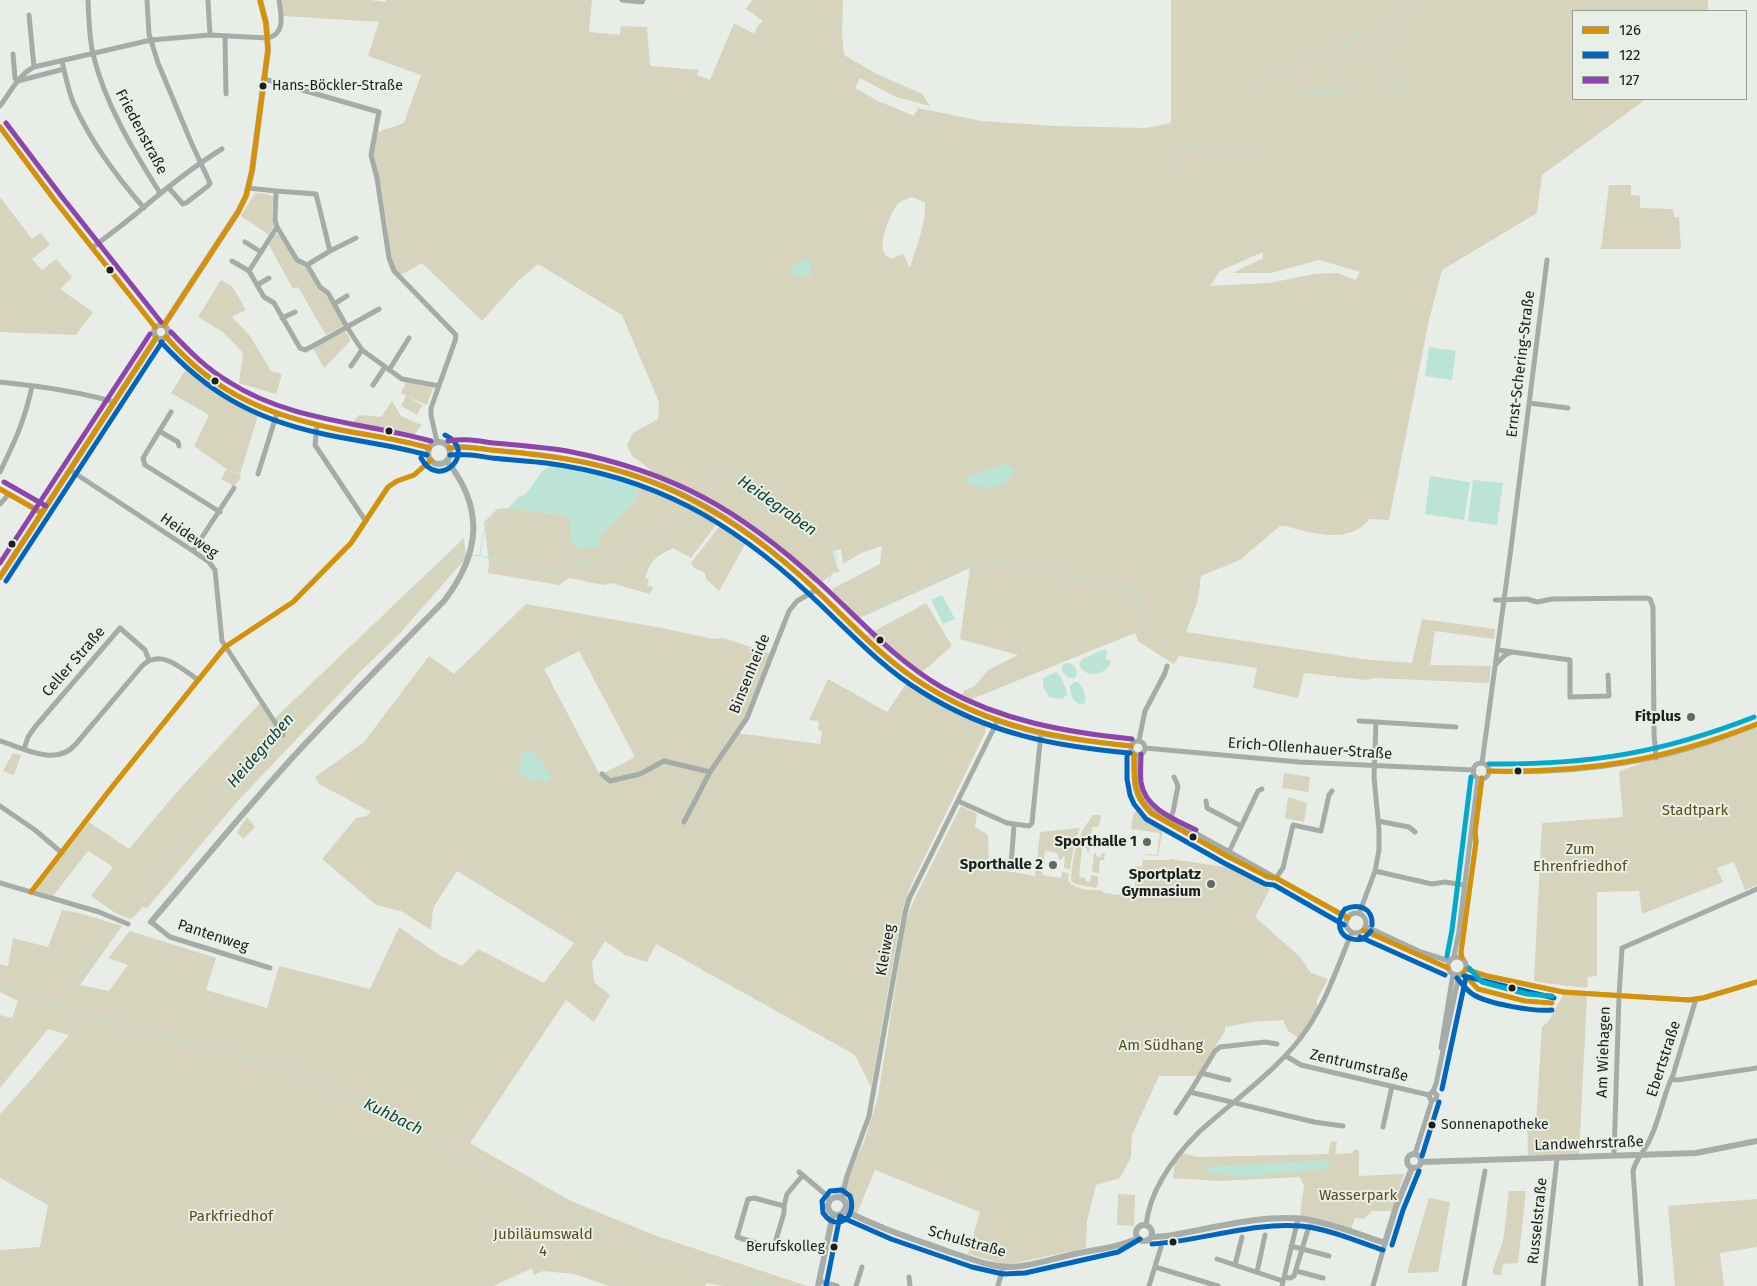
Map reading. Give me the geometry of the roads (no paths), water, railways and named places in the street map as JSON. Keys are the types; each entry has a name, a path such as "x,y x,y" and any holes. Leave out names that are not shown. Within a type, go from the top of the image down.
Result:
{"main road":[{"path":"164,325 229,226 243,203 248,188 252,171 268,38 260,0"},
{"path":"156,338 153,332 156,327 164,325"},
{"path":"156,338 166,337 168,332 164,325"},
{"path":"0,577 156,338"},
{"path":"437,442 444,443 449,448 450,455 447,461 441,464 431,460 428,455 429,448 437,442"},
{"path":"151,922 240,816 294,756 341,705 444,601 456,585 466,565 471,549 474,526 471,505 462,482 447,461"},
{"name":"Landwehrstraße","path":"1422,1162 1696,1153 1757,1142"},
{"path":"1415,1154 1420,1157 1422,1162 1417,1168 1412,1168 1407,1160 1411,1155 1415,1154"},
{"path":"1152,1237 1151,1229 1146,1225 1138,1228 1137,1236 1144,1242 1152,1237 1261,1220 1298,1219 1329,1224 1385,1243 1396,1207 1412,1168"},
{"path":"837,1197 845,1202 844,1210 841,1213 834,1214 828,1208 831,1199 837,1197"},
{"name":"Schulstraße","path":"844,1210 871,1224 893,1232 974,1260 1004,1267 1029,1264 1116,1246 1137,1236"},
{"path":"818,1283 834,1214"}],"street":[{"path":"88,0 92,53"},
{"path":"147,0 151,40 166,83 210,183 183,204 168,187"},
{"path":"208,0 210,35"},
{"path":"0,106 17,81 34,67 151,40 210,35 268,38 279,32 281,26 279,0"},
{"path":"622,0 643,1"},
{"path":"29,16 34,67"},
{"path":"225,36 226,94"},
{"name":"Friedenstraße","path":"92,53 116,117 160,193"},
{"path":"13,54 15,78 17,81"},
{"path":"62,61 73,101 94,141 124,185 144,208"},
{"path":"17,81 64,69"},
{"path":"264,79 379,112 371,155 377,178 389,258 394,271 456,335 431,408 437,442"},
{"path":"0,127 92,248 156,327"},
{"path":"92,248 200,162 222,150"},
{"path":"248,188 316,194 330,251"},
{"path":"276,191 275,220 277,226 297,260 307,265 320,287 328,293 362,350 407,380 439,386"},
{"path":"249,271 277,226"},
{"path":"307,265 356,238"},
{"path":"245,242 261,252"},
{"name":"Ernst-Schering-Straße","path":"1482,763 1547,260"},
{"path":"232,261 249,271 264,297 274,303 302,350 379,309"},
{"path":"256,284 270,278"},
{"path":"334,304 347,296"},
{"path":"282,318 295,312"},
{"path":"166,337 189,362 216,383 250,402 277,413 317,425 398,440 429,448"},
{"path":"373,385 409,338"},
{"path":"351,366 362,350"},
{"path":"0,382 90,395 114,402"},
{"path":"0,472 18,435 26,413 32,386"},
{"path":"1529,403 1568,408"},
{"path":"171,412 143,458 145,465 220,512"},
{"path":"258,474 277,413"},
{"path":"317,425 315,445 365,520"},
{"path":"159,431 178,442 179,446"},
{"path":"449,448 470,447 592,464 647,479 692,498 748,532 790,566 862,635 904,671 955,703 998,720 1041,733 1077,740 1131,746"},
{"path":"31,892 225,647 293,602 351,542 388,487 396,481 414,475 431,460"},
{"name":"Heideweg","path":"70,470 194,552 208,562 215,570 222,641 283,735"},
{"path":"194,552 234,488"},
{"path":"0,489 42,514"},
{"path":"0,504 9,494"},
{"name":"Binsenheide","path":"684,822 710,772 747,718 789,611 797,601 816,590"},
{"path":"1497,600 1527,599 1537,602 1552,599 1650,599 1653,608 1654,734 1656,758"},
{"name":"Celler Straße","path":"24,749 28,737 40,720 120,628 145,650 149,660"},
{"path":"1498,650 1570,660 1570,697 1609,696 1608,675"},
{"path":"1496,665 1505,655 1512,652"},
{"path":"0,741 45,755 56,756 71,750 149,660 161,658 169,660 198,680"},
{"path":"1139,740 1145,711 1167,666"},
{"name":"Kleiweg","path":"842,1199 847,1176 869,1116 905,913 917,882 998,720"},
{"path":"1359,721 1456,727"},
{"path":"1359,914 1375,871 1379,850 1374,792 1376,722"},
{"path":"1489,771 1592,769 1656,758 1716,740 1757,724"},
{"path":"958,801 1014,825 1029,826 1032,823 1041,733"},
{"path":"1139,740 1143,742 1145,748 1144,752 1137,754 1131,751 1131,746 1134,741 1139,740"},
{"name":"Erich-Ollenhauer-Straße","path":"1145,748 1248,758 1474,770"},
{"path":"1137,754 1134,786 1151,814 1168,821 1268,877 1276,878 1348,918"},
{"path":"602,774 610,781 640,774 664,760 710,772"},
{"path":"1480,778 1475,774 1476,765 1482,763 1487,766 1489,771"},
{"path":"1480,778 1487,776 1489,771"},
{"path":"1168,821 1173,812 1178,786 1174,777"},
{"path":"1448,968 1460,931 1464,885 1480,778"},
{"path":"1466,969 1462,958 1480,778"},
{"path":"1228,854 1258,791 1262,789"},
{"path":"1276,878 1282,868 1293,825 1321,831 1329,795 1332,791"},
{"path":"1206,800 1206,808 1241,826"},
{"path":"0,806 35,830 62,853"},
{"path":"1378,821 1409,827 1415,832"},
{"path":"1011,866 1014,825"},
{"path":"1375,871 1432,884 1445,882 1464,885"},
{"path":"0,883 126,923"},
{"name":"Am Wiehagen","path":"1614,1155 1618,996 1622,948 1757,889"},
{"path":"1352,914 1359,914 1364,918 1364,928 1357,932 1352,932 1346,926 1348,918 1352,914"},
{"name":"Pantenweg","path":"151,922 170,937 270,968"},
{"path":"1364,928 1421,952 1452,959 1462,958"},
{"path":"1364,928 1448,968 1452,974 1441,1044 1441,1058"},
{"path":"1146,1225 1152,1198 1175,1161 1194,1137 1286,1056 1304,1034 1320,1008 1352,932"},
{"path":"1466,969 1488,976 1556,991 1618,996 1696,999 1757,982"},
{"path":"1415,1154 1432,1095 1459,975 1466,969"},
{"path":"1452,974 1459,975"},
{"name":"Ebertstraße","path":"1641,1286 1633,1176 1634,1166 1639,1155 1650,1141 1672,1079 1696,999"},
{"path":"1176,1113 1215,1051 1220,1047 1265,1042 1277,1044"},
{"name":"Zentrumstraße","path":"1286,1056 1301,1065 1432,1095"},
{"path":"1672,1079 1677,1080 1757,1068"},
{"path":"1201,1073 1229,1080"},
{"path":"1383,1127 1392,1086"},
{"path":"1190,1092 1314,1122 1343,1126"},
{"name":"Russelstraße","path":"1543,1286 1557,1158"},
{"path":"1464,1286 1485,1172"},
{"path":"784,1206 754,1198 748,1199 737,1237 768,1247 774,1246 788,1194 801,1173 831,1199"},
{"path":"1283,1281 1298,1219"},
{"path":"1217,1259 1283,1281 1292,1277 1296,1271 1309,1226 1337,1234"},
{"path":"1257,1272 1265,1236"},
{"path":"1235,1265 1242,1237"},
{"path":"1373,1286 1385,1243"},
{"path":"1291,1246 1329,1256"},
{"path":"1149,1286 1161,1247"},
{"path":"856,1286 862,1267"},
{"path":"998,1286 1004,1267"},
{"path":"1155,1267 1218,1286"},
{"path":"1296,1271 1323,1278"},
{"path":"909,1276 910,1286"},
{"path":"1192,1286 1194,1280"},
{"path":"818,1283 836,1286"}],"waterway":[{"path":"1376,28 1413,10 1399,0"},
{"path":"1260,82 1358,36 1399,45"},
{"path":"1298,93 1394,91 1402,89 1405,84 1404,79 1343,43"},
{"path":"1320,91 1356,51"},
{"path":"1175,166 1185,145 1263,156"},
{"name":"Heidegraben","path":"696,498 714,477 724,474 739,478 798,521 816,531 830,543 837,555 835,568 828,582"},
{"name":"Heidegraben","path":"481,556 556,573 578,564 602,567 645,535 673,526 676,519 693,501"},
{"name":"Heidegraben","path":"472,555 480,556 482,540 489,521 500,512 509,508"},
{"name":"Heidegraben","path":"279,725 349,663 375,632 428,582 442,565 455,555 465,554"},
{"name":"Heidegraben","path":"830,590 852,617 860,617 956,568 986,559 1030,566 1076,580 1112,584 1131,589 1137,595 1146,619"},
{"name":"Heidegraben","path":"121,920 276,728"},
{"name":"Heidegraben","path":"71,986 119,923"},
{"name":"Kuhbach","path":"0,987 132,1029 255,1060 305,1075 404,1122 475,1159 556,1209 610,1234 739,1279 771,1286"}],"place":[{"name":"Hans-Böckler-Straße","path":"263,86"},
{"name":"Fitplus","path":"1691,717"},
{"name":"Sporthalle 1","path":"1147,842"},
{"name":"Sporthalle 2","path":"1053,865"},
{"name":"Sportplatz Gymnasium","path":"1211,884"},
{"name":"Sonnenapotheke","path":"1432,1125"},
{"name":"Berufskolleg","path":"834,1247"}],"park label":[{"name":"Stadtpark","path":"1695,811"},
{"name":"Zum Ehrenfriedhof","path":"1580,858"},
{"name":"Am Südhang","path":"1161,1046"},
{"name":"Wasserpark","path":"1358,1196"},
{"name":"Parkfriedhof","path":"231,1217"},
{"name":"Jubiläumswald 4","path":"543,1244"}]}
